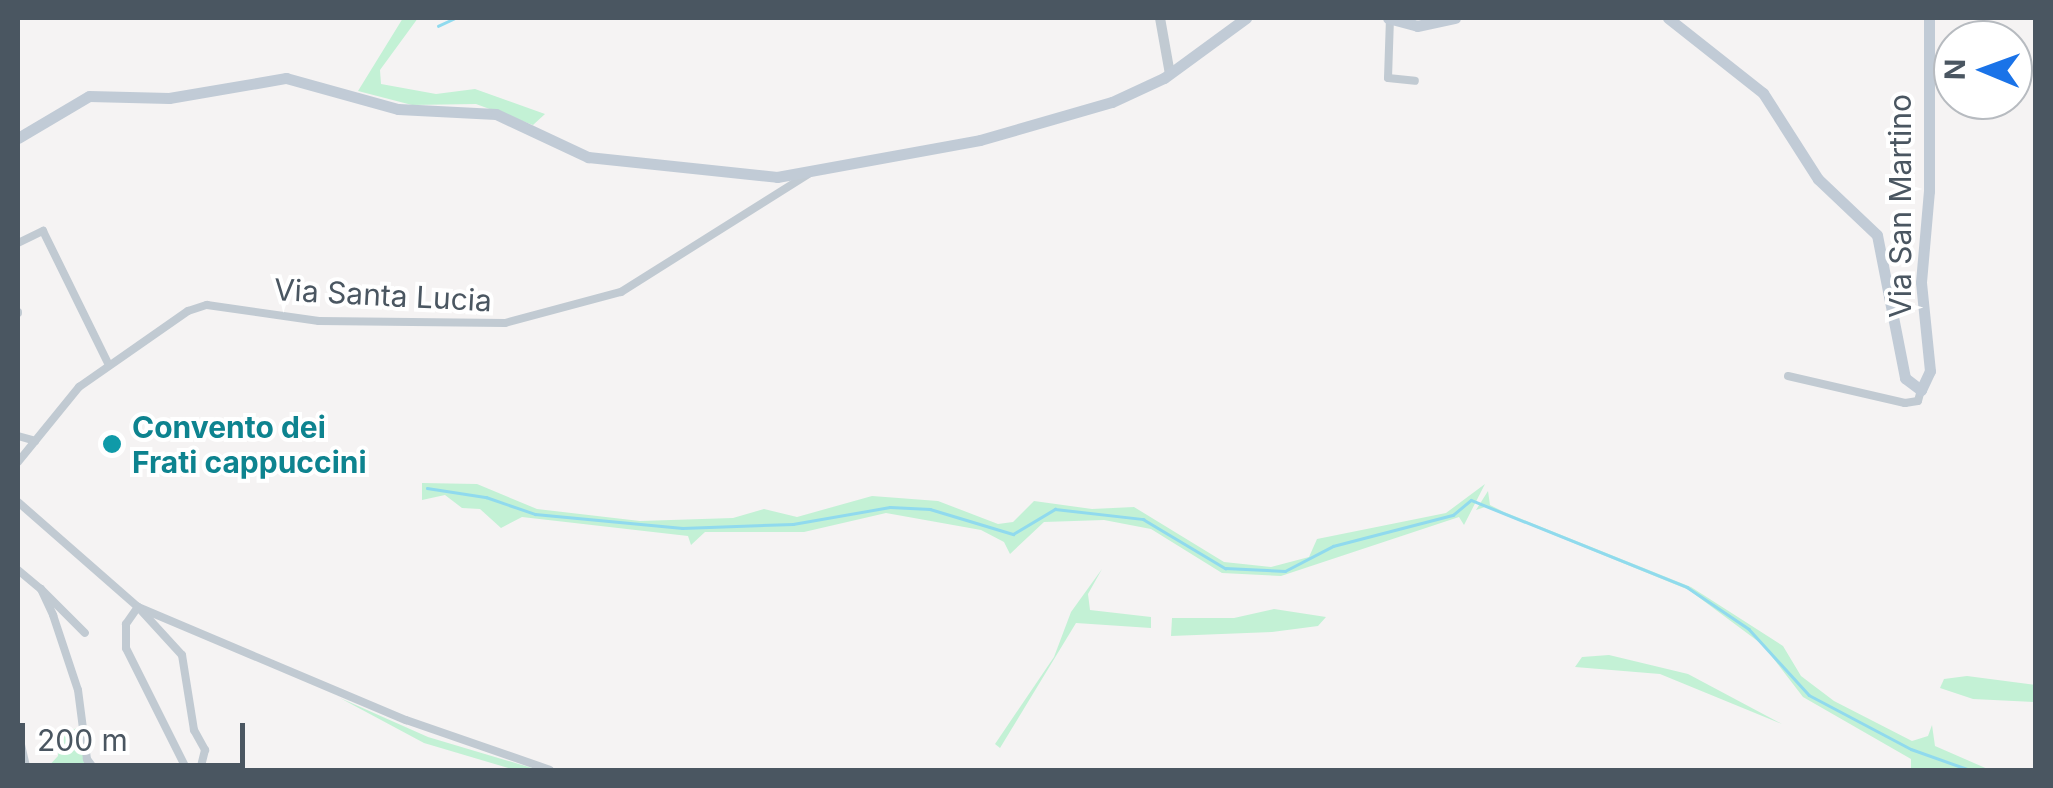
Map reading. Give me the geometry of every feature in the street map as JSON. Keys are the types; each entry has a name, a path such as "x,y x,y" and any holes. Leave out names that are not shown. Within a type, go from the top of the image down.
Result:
{"main road":[{"path":"18,138 89,96 169,98 286,78 398,109 483,110 588,157 756,176 813,172 1056,120 1170,74 1246,18"},
{"path":"1389,18 1417,26 1455,18"},
{"path":"1668,18 1763,93 1818,180 1877,235 1905,378 1921,390"},
{"name":"Via San Martino","path":"1921,390 1930,371 1921,297 1929,191 1929,18"}],"street":[{"path":"1160,18 1170,74"},
{"path":"1389,18 1388,78 1415,81"},
{"name":"Via Santa Lucia","path":"18,462 62,403 108,363 208,306 319,321 505,323 599,300 675,262 813,172"},
{"path":"18,243 44,231 108,363"},
{"path":"1788,376 1905,403 1918,401 1921,390"},
{"path":"18,436 34,440"},
{"path":"18,502 138,607 182,655 194,730 204,750 200,770"},
{"path":"18,570 85,633"},
{"path":"41,589 78,690 87,760 95,770"},
{"path":"138,607 126,624 126,648 187,770"},
{"path":"138,607 406,720 550,770"},
{"path":"18,736 26,770"}],"green space":[{"path":"403,18 418,18 380,70 381,84 436,94 475,89 545,114 533,125 476,104 412,105 358,91"},
{"path":"422,483 477,484 537,509 640,521 733,518 764,509 797,517 872,496 938,501 998,524 1013,522 1034,501 1092,509 1134,507 1224,562 1271,567 1309,557 1317,539 1446,513 1485,484 1464,525 1459,517 1281,576 1222,573 1151,529 1104,520 1044,522 1010,554 1004,542 981,530 886,513 804,532 705,532 691,545 688,536 522,517 501,528 480,509 462,508 445,495 422,500"},
{"path":"1488,491 1490,505 1504,512 1691,587 1783,646 1801,676 1834,701 1912,741 1928,736 1932,725 1935,746 1990,770 1911,770 1911,759 1803,697 1763,645 1689,590 1485,507 1476,510"},
{"path":"1102,569 1088,594 1090,610 1151,617 1151,628 1076,623 1000,748 995,744 1054,657 1071,612"},
{"path":"1274,609 1326,617 1318,626 1272,632 1171,636 1172,618 1234,618"},
{"path":"1609,655 1688,674 1782,724 1660,674 1575,667 1582,657"},
{"path":"1967,676 2035,685 2035,702 1973,699 1940,688 1944,679"},
{"path":"340,698 428,737 539,770 515,770 424,743"},
{"path":"80,726 92,770 45,770 58,756 59,738"}],"waterway":[{"path":"438,26 455,18"},
{"path":"427,488 486,497 535,514 682,528 793,524 890,507 930,509 1013,534 1055,509 1143,519 1225,568 1285,571 1333,546 1453,515 1471,500 1687,587 1749,629 1809,695 1911,749 1970,770"}],"place":[{"name":"Convento dei Frati cappuccini","path":"112,444"}]}
